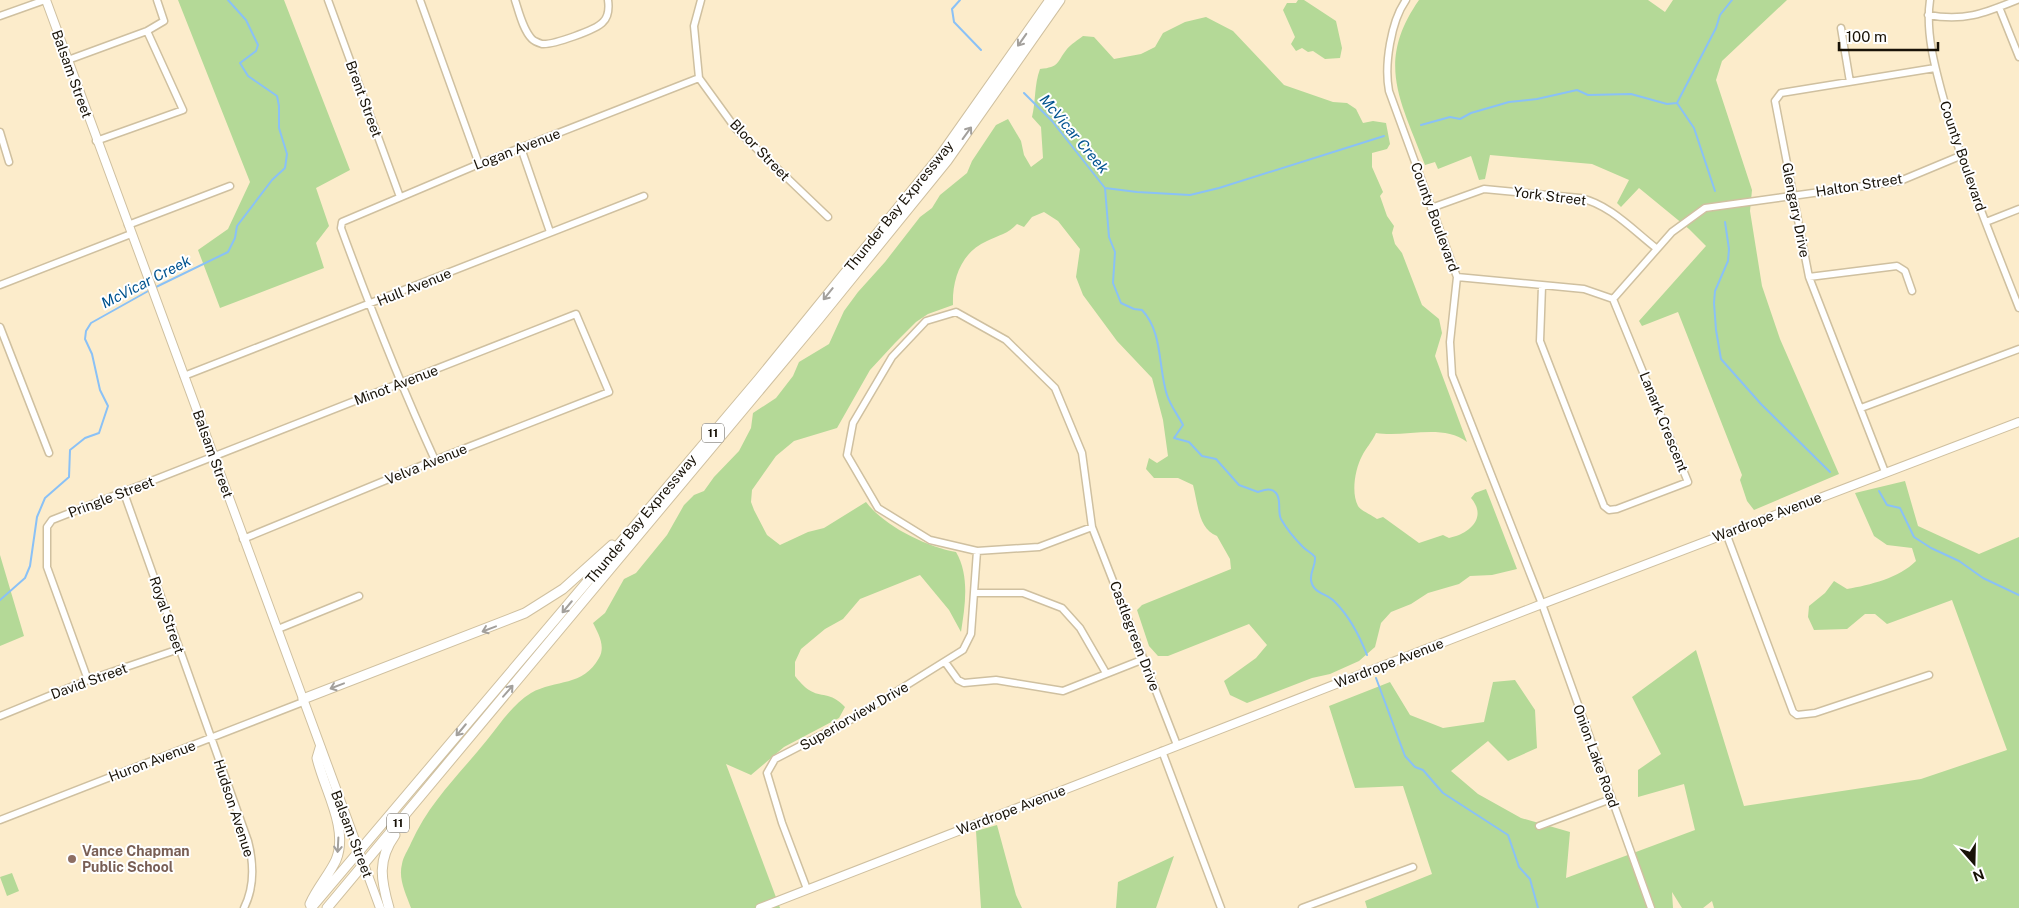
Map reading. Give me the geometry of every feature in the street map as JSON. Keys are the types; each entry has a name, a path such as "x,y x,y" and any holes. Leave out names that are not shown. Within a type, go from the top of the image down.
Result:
{"highway":[{"name":"Thunder Bay Expressway","path":"310,908 646,514 940,156 1050,0"},
{"name":"Thunder Bay Expressway","path":"327,908 818,320 947,161 1060,0"},
{"path":"303,701 495,626 533,609 578,578 646,514"},
{"path":"310,908 340,847 337,823 317,758 320,748"},
{"path":"389,908 382,885 382,861 388,845 432,782"}],"main road":[{"name":"Balsam Street","path":"45,0 380,908"},
{"name":"Wardrope Avenue","path":"760,908 1542,604 2019,422"}],"street":[{"path":"0,16 45,0"},
{"path":"68,60 147,31 164,21 157,0"},
{"name":"Brent Street","path":"328,0 400,197"},
{"path":"420,0 479,164"},
{"path":"515,0 528,33 531,38 541,44 553,42 598,27 605,21 608,14 608,0"},
{"path":"699,78 694,26 701,0"},
{"name":"County Boulevard","path":"1930,0 1928,15 1935,68 1960,156 2019,308"},
{"path":"1928,15 1959,19 1973,17 2017,0"},
{"name":"County Boulevard","path":"1403,1 1390,44 1387,80 1389,91 1457,277 1450,342 1452,375 1542,604"},
{"path":"1999,7 2019,57"},
{"path":"1841,28 1850,82"},
{"path":"96,141 182,109 147,31"},
{"name":"Glengary Drive","path":"1885,472 1809,277 1775,101 1781,93 1935,68"},
{"name":"Logan Avenue","path":"369,305 341,227 342,222 479,164 699,78"},
{"name":"Bloor Street","path":"699,78 736,129 828,217"},
{"path":"0,132 9,162"},
{"path":"521,148 550,232"},
{"name":"Halton Street","path":"1613,299 1656,248 1688,218 1705,208 1900,181 1960,156"},
{"path":"128,225 230,186"},
{"name":"York Street","path":"1431,208 1484,189 1593,200 1656,248"},
{"name":"Hull Avenue","path":"184,376 644,196"},
{"path":"1986,222 2019,209"},
{"path":"0,285 132,234"},
{"path":"1809,277 1897,266 1905,271 1912,291"},
{"path":"1457,277 1584,290 1613,299"},
{"name":"Lanark Crescent","path":"1542,286 1540,341 1604,506 1609,510 1688,482 1613,299"},
{"path":"369,305 400,384 435,460"},
{"name":"Castlegreen Drive","path":"1092,527 1039,547 977,551 930,540 878,508 847,455 853,423 892,357 926,321 956,312 1006,340 1055,388 1082,453 1092,527 1177,745"},
{"name":"Minot Avenue","path":"214,456 576,316 608,392"},
{"path":"0,327 50,453"},
{"path":"1861,408 2019,349"},
{"name":"Velva Avenue","path":"243,539 435,460 608,392"},
{"name":"Pringle Street","path":"88,680 47,567 47,527 52,520 214,456"},
{"name":"Royal Street","path":"124,493 211,738"},
{"path":"1726,533 1785,688 1792,712 1797,715 1815,713 1929,675"},
{"name":"Superiorview Drive","path":"807,890 782,823 767,773 775,760 854,718 963,650 969,640 975,593 977,551"},
{"path":"975,593 1023,593 1062,608 1080,628 1106,673"},
{"path":"278,629 359,596"},
{"name":"Onion Lake Road","path":"1542,604 1651,908"},
{"name":"David Street","path":"0,716 88,680 179,649"},
{"path":"945,662 958,680 964,684 996,680 1060,690 1144,659"},
{"name":"Huron Avenue","path":"0,820 303,701"},
{"name":"Hudson Avenue","path":"211,738 245,832 252,858 252,882 244,908"},
{"path":"1162,751 1221,908"},
{"path":"1539,826 1611,799"},
{"path":"1302,908 1414,867"}],"green space":[{"path":"178,0 284,0 350,170 316,188 329,226 316,243 324,268 220,308 198,250 228,229 250,182"},
{"path":"1298,0 1304,0 1336,21 1342,48 1340,58 1325,59 1313,51 1308,52 1302,48 1296,51 1291,44 1295,37 1283,10 1287,3 1296,3"},
{"path":"1419,0 1648,0 1665,12 1673,0 1787,0 1722,61 1716,80 1752,190 1750,211 1762,286 1780,339 1839,474 1754,510 1747,501 1740,480 1742,475 1678,312 1642,326 1639,321 1706,246 1689,229 1639,188 1621,207 1617,203 1629,180 1592,164 1490,155 1485,179 1479,180 1471,156 1438,169 1435,162 1425,165 1401,101 1396,82 1395,63 1398,43 1406,23"},
{"path":"1206,17 1233,31 1284,85 1333,102 1347,103 1356,109 1363,123 1373,121 1386,123 1390,144 1387,149 1372,153 1372,167 1383,192 1380,196 1387,216 1394,226 1392,233 1395,244 1402,253 1422,305 1439,319 1442,333 1435,356 1467,442 1457,436 1446,433 1376,433 1357,467 1354,488 1358,506 1377,519 1383,517 1419,543 1443,535 1449,538 1469,529 1474,524 1478,512 1471,498 1475,493 1486,489 1517,569 1492,575 1470,576 1459,584 1428,593 1411,604 1391,612 1381,623 1375,647 1359,661 1330,674 1312,678 1247,703 1230,695 1224,681 1256,658 1267,645 1249,624 1168,656 1158,656 1149,646 1137,610 1142,605 1231,569 1230,559 1217,536 1211,533 1202,522 1193,485 1178,478 1154,478 1146,469 1149,458 1157,463 1168,456 1163,420 1152,378 1117,341 1083,295 1076,277 1080,249 1058,221 1044,212 1032,217 1024,227 1017,224 1007,232 978,246 971,252 965,259 956,277 953,305 928,314 916,322 870,370 837,428 794,441 776,456 752,490 751,502 754,510 767,535 780,545 808,532 824,528 866,502 884,519 907,534 932,545 956,552 965,581 965,602 961,632 949,610 920,575 860,599 843,619 825,629 801,649 795,662 795,676 805,687 813,692 835,699 845,707 839,718 784,747 751,775 726,764 780,908 411,908 403,886 401,870 404,856 427,814 518,703 531,693 577,678 593,667 602,649 593,623 605,613 624,579 636,573 667,535 684,505 694,495 704,491 714,477 739,451 751,428 753,413 776,398 793,376 799,362 829,344 844,311 858,292 885,262 920,217 932,208 940,195 967,173 972,161 996,125 1008,119 1021,141 1024,155 1031,167 1043,158 1041,127 1032,117 1040,69 1054,65 1069,47 1083,36 1094,37 1114,59 1141,54 1155,47 1163,33 1185,22"},
{"path":"1905,481 1918,526 1979,554 2019,537 2019,908 1714,908 1712,901 1703,908 1682,908 1672,892 1673,908 1367,908 1365,901 1432,874 1403,786 1355,788 1329,706 1390,682 1410,715 1443,728 1484,722 1493,682 1515,680 1535,710 1537,748 1508,761 1488,741 1451,771 1478,794 1521,818 1570,832 1566,878 1695,830 1684,784 1638,797 1638,770 1661,754 1632,697 1696,650 1744,806 1921,779 2007,750 1952,600 1887,624 1875,614 1865,614 1847,629 1814,630 1808,617 1809,606 1825,593 1834,581 1847,589 1865,585 1893,576 1916,561 1912,548 1887,545 1874,536 1855,493"},
{"path":"0,555 24,636 0,646"},
{"path":"997,825 1016,895 1022,908 981,908 976,831"},
{"path":"1174,856 1156,908 1116,908 1118,882"},
{"path":"12,873 19,891 7,896 0,877"}],"waterway":[{"name":"McVicar Creek","path":"154,288 228,252 235,238 237,226 272,180 285,168 287,154 279,128 277,96 248,76 240,63 256,51 258,45 246,20 228,0"},
{"name":"McVicar Creek","path":"960,0 952,9 954,22 981,50"},
{"path":"1677,103 1716,28 1720,15 1732,0"},
{"path":"1421,125 1450,117 1460,119 1471,113 1509,102 1537,99 1577,90 1588,95 1631,94 1667,104 1677,103"},
{"name":"McVicar Creek","path":"1024,93 1052,121 1105,188 1109,237 1115,252 1113,283 1121,303 1134,309 1142,310 1154,329 1167,395 1183,425 1174,438 1189,442 1202,456 1216,459 1239,485 1258,492 1270,490 1276,493 1279,499 1280,516 1283,522 1300,544 1315,557 1311,577 1312,585 1317,591 1332,599 1345,614 1367,655"},
{"path":"1677,103 1694,128 1715,191"},
{"path":"1105,188 1190,195 1219,188 1384,136"},
{"path":"1725,222 1729,249 1728,261 1715,291 1714,303 1721,359 1761,404 1830,472"},
{"name":"McVicar Creek","path":"0,600 25,578 30,566 37,517 45,498 69,477 70,450 85,438 99,433 108,406 100,390 92,354 85,339 86,331 91,323 150,290"},
{"path":"1879,491 1887,505 1900,508 1914,537 1931,548 1959,561 1983,578 2019,595"},
{"name":"McVicar Creek","path":"1376,678 1405,756 1415,767 1423,770 1443,793 1508,835 1519,867 1530,879 1538,908"}],"place":[{"name":"Vance Chapman Public School","path":"72,859"}]}
